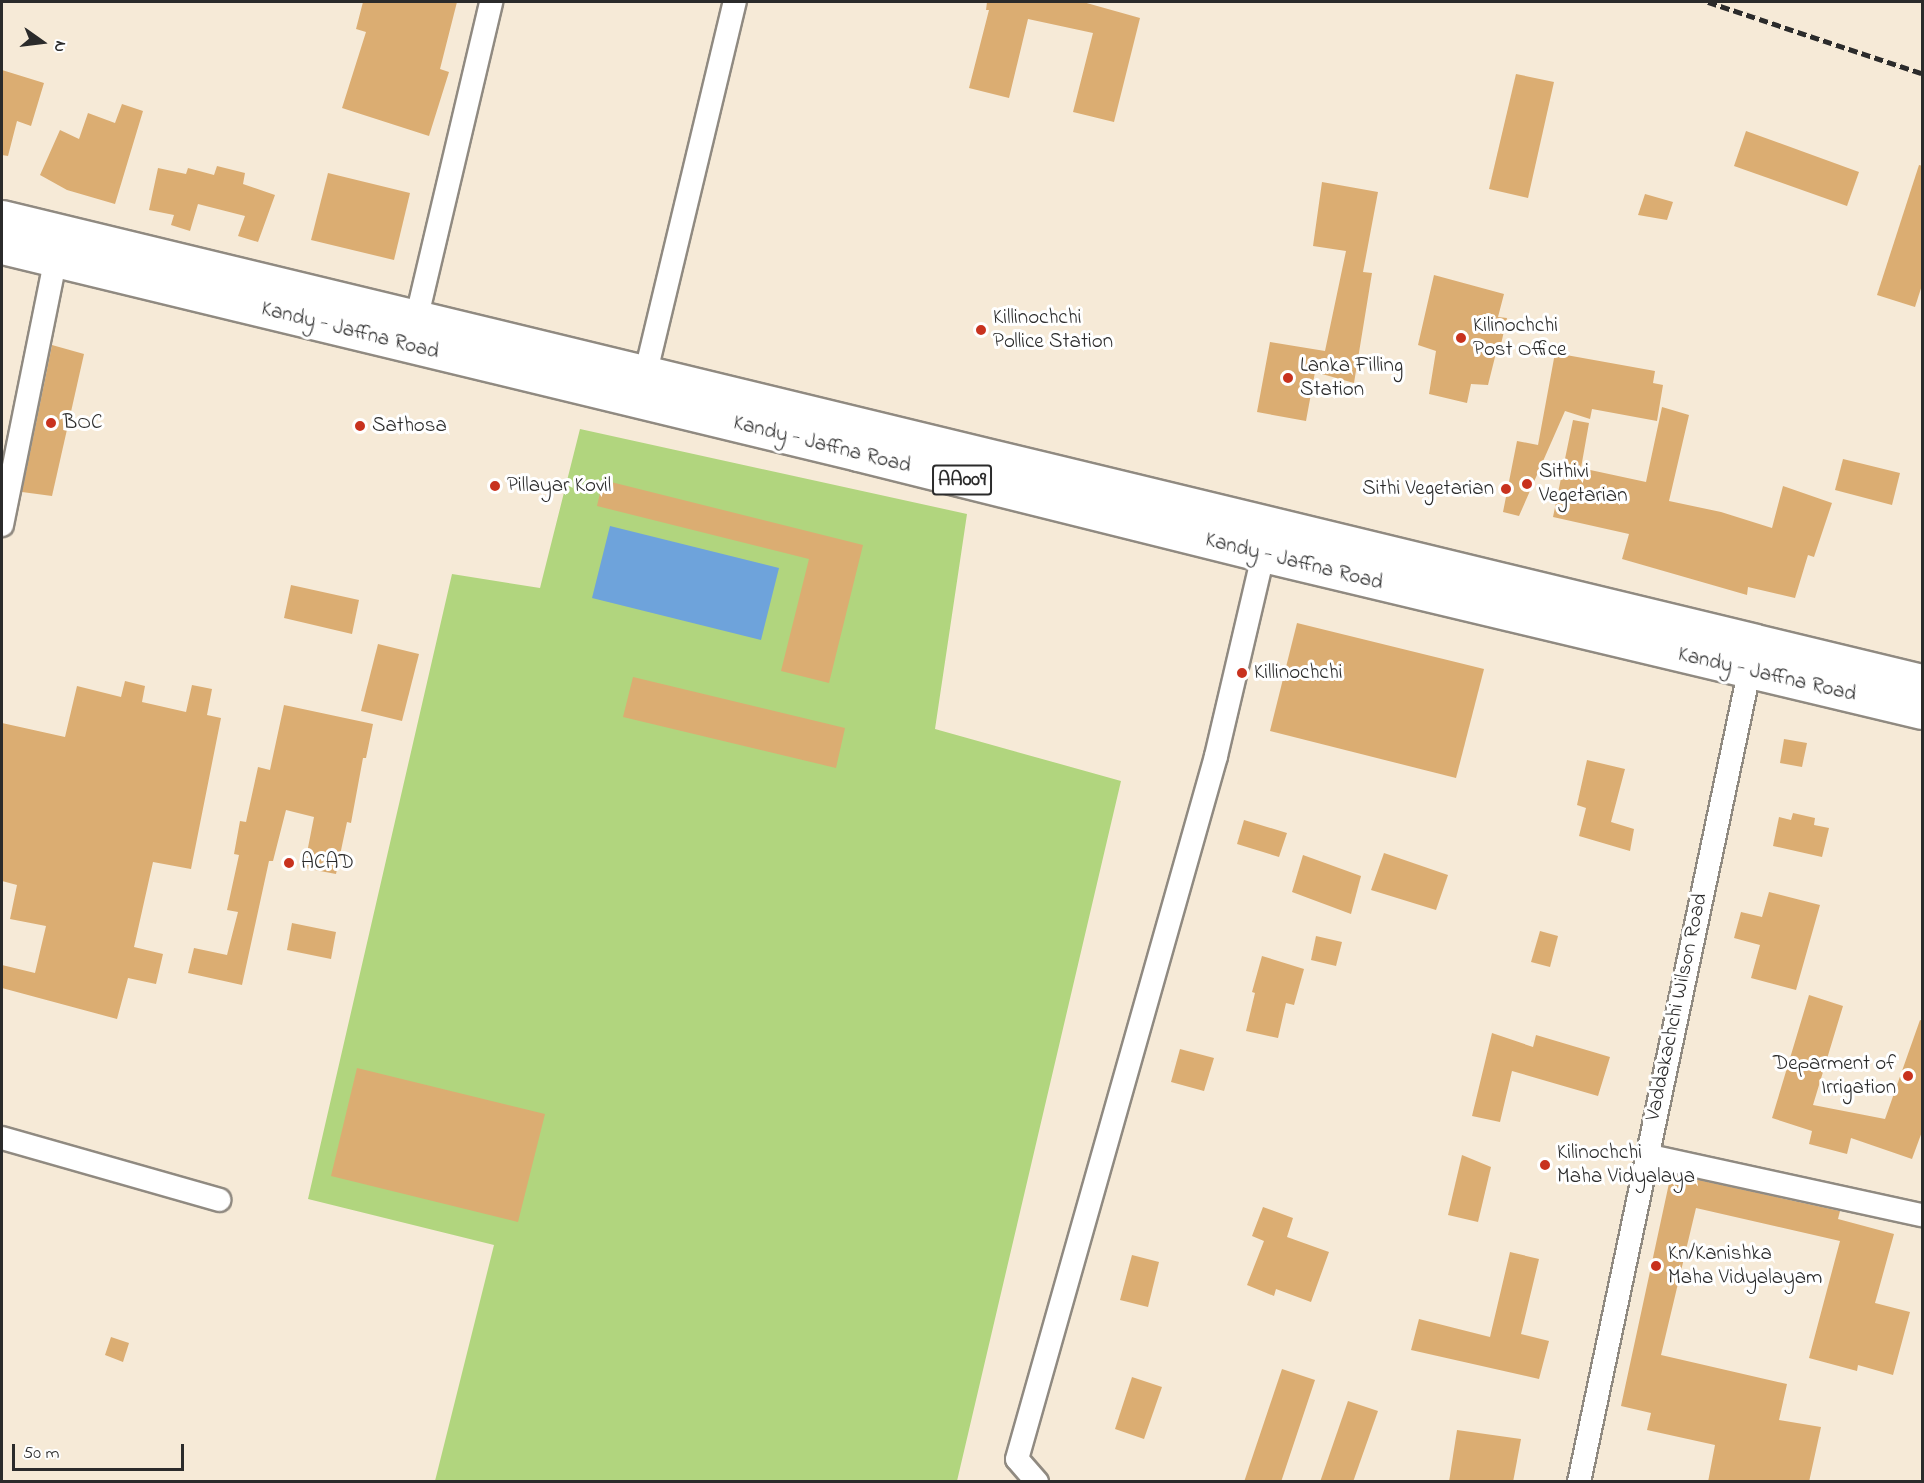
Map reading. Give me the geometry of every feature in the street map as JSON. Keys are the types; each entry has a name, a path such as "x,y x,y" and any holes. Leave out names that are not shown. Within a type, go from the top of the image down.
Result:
{"highway":[{"name":"Kandy - Jaffna Road","path":"2,217 58,245 642,386 1757,639 1923,681"},
{"name":"Kandy - Jaffna Road","path":"2,247 58,245 417,316 642,386 1263,555 1923,712"}],"street":[{"path":"417,316 491,2"},
{"path":"642,386 735,2"},
{"path":"2,525 58,245"},
{"path":"1037,1482 1017,1459 1216,756 1263,555"},
{"name":"Vaddakachchi Wilson Road","path":"1579,1482 1646,1155 1757,639"},
{"path":"2,1138 219,1200"},
{"path":"1646,1155 1923,1215"}],"green space":[{"path":"580,429 967,514 935,729 1121,781 957,1481 435,1481 494,1245 308,1199 452,574 540,588"}],"water":[{"path":"610,526 779,568 761,640 592,598"}],"building":[{"path":"363,2 457,2 440,69 449,72 429,136 342,108 366,32 356,29"},
{"path":"987,2 1083,2 1140,18 1114,122 1073,112 1093,33 1028,19 1009,98 969,88 989,10 986,10"},
{"path":"2,70 44,83 31,126 17,121 8,156 2,155"},
{"path":"1516,74 1554,82 1528,198 1489,189"},
{"path":"122,104 143,111 115,204 67,190 40,175 60,130 79,139 88,113 115,123"},
{"path":"1746,131 1859,172 1847,206 1734,166"},
{"path":"1919,165 1923,166 1923,282 1915,307 1877,295"},
{"path":"217,166 245,173 243,184 275,195 258,242 238,236 245,216 198,204 190,231 171,225 174,215 149,210 158,168 186,174 188,168 214,175"},
{"path":"328,173 410,193 394,260 311,240"},
{"path":"1322,182 1378,192 1363,272 1372,273 1354,383 1315,372 1306,421 1257,412 1270,342 1325,351 1346,251 1313,246"},
{"path":"1645,194 1673,202 1667,220 1638,215"},
{"name":"Kilinochchi Post Office","path":"1434,275 1504,294 1498,317 1507,318 1499,353 1496,353 1488,385 1471,384 1467,403 1429,394 1436,351 1418,345"},
{"name":"BOC","path":"52,345 84,354 52,496 22,492"},
{"path":"1555,353 1655,371 1653,383 1663,385 1657,421 1592,409 1590,419 1565,411 1519,516 1503,512 1517,441 1538,445"},
{"path":"1662,407 1689,415 1669,501 1721,512 1772,528 1783,486 1832,503 1814,557 1808,555 1795,598 1748,587 1747,595 1622,559 1629,534 1553,517 1573,420 1589,423 1581,468 1646,482"},
{"path":"1843,459 1900,473 1892,505 1835,490"},
{"path":"603,480 863,545 829,683 781,671 809,559 597,506"},
{"path":"291,585 359,600 352,634 284,618"},
{"path":"1297,623 1484,669 1456,778 1270,731"},
{"path":"378,644 419,654 402,721 361,711"},
{"path":"633,677 845,728 836,768 623,717"},
{"path":"125,681 145,686 142,702 186,712 192,685 212,689 207,715 221,718 191,869 153,862 134,947 163,954 156,984 128,978 117,1019 2,988 2,965 35,973 46,926 10,919 17,885 2,881 2,723 65,737 77,686 121,697"},
{"path":"284,705 373,724 366,758 363,758 351,823 347,822 336,874 304,868 314,817 286,810 273,861 269,861 242,985 188,973 194,948 227,955 238,912 227,910 239,855 234,854 240,821 246,822 258,767 270,770"},
{"path":"1784,739 1807,743 1802,767 1780,763"},
{"path":"1587,760 1625,769 1611,822 1634,829 1630,851 1579,836 1586,808 1577,805"},
{"path":"1793,813 1815,818 1814,825 1829,828 1822,857 1773,846 1779,817 1791,820"},
{"path":"1244,820 1287,833 1279,857 1237,844"},
{"path":"1384,853 1448,875 1436,910 1371,890"},
{"path":"1303,855 1361,876 1351,914 1292,892"},
{"path":"1769,892 1820,905 1796,990 1751,978 1760,945 1734,938 1741,912 1762,917"},
{"path":"292,923 336,932 331,959 287,950"},
{"path":"1540,931 1558,936 1550,967 1531,962"},
{"path":"1316,936 1342,942 1336,966 1311,960"},
{"path":"1262,956 1304,969 1294,1005 1286,1003 1278,1038 1246,1031 1255,993 1252,992"},
{"path":"1809,995 1843,1006 1813,1105 1885,1119 1920,1020 1923,1021 1923,1129 1912,1159 1851,1138 1847,1154 1809,1144 1812,1131 1772,1118"},
{"path":"1492,1033 1533,1047 1536,1035 1610,1057 1598,1096 1512,1071 1500,1122 1472,1116"},
{"path":"1180,1049 1214,1058 1204,1091 1171,1082"},
{"path":"357,1068 545,1114 518,1222 331,1176"},
{"path":"1462,1155 1491,1167 1478,1222 1448,1215"},
{"path":"1671,1174 1840,1211 1838,1219 1894,1234 1875,1303 1910,1312 1893,1375 1858,1365 1857,1371 1809,1358 1840,1241 1696,1208 1661,1355 1787,1384 1779,1420 1821,1427 1809,1482 1708,1482 1715,1445 1647,1430 1651,1413 1621,1406"},
{"path":"1263,1207 1293,1218 1287,1237 1329,1252 1311,1302 1276,1289 1274,1296 1247,1285 1264,1241 1252,1236"},
{"path":"1510,1252 1539,1259 1521,1334 1549,1341 1539,1379 1411,1350 1419,1319 1490,1337"},
{"path":"1132,1255 1159,1262 1148,1307 1120,1300"},
{"path":"111,1337 129,1343 123,1362 105,1355"},
{"path":"1282,1369 1315,1380 1281,1482 1244,1482"},
{"path":"1132,1377 1162,1387 1144,1439 1115,1429"},
{"path":"1348,1401 1378,1411 1353,1482 1320,1482"},
{"path":"1457,1430 1521,1439 1513,1482 1449,1482"}],"railway":[{"path":"1708,2 1922,73"}],"place":[{"name":"Killinochchi Pollice Station","path":"981,330"},
{"name":"Kilinochchi Post Office","path":"1461,338"},
{"name":"Lanka Filling Station","path":"1288,378"},
{"name":"BOC","path":"51,423"},
{"name":"Sathosa","path":"360,426"},
{"name":"Sithivi Vegetarian","path":"1527,484"},
{"name":"Pillayar Kovil","path":"495,486"},
{"name":"Sithi Vegetarian","path":"1506,489"},
{"name":"Killinochchi","path":"1242,673"},
{"name":"ACAD","path":"289,863"},
{"name":"Deparment of Irrigation","path":"1908,1076"},
{"name":"Kilinochchi Maha Vidyalaya","path":"1545,1165"},
{"name":"Kn/Kanishka Maha Vidyalayam","path":"1656,1266"}]}
